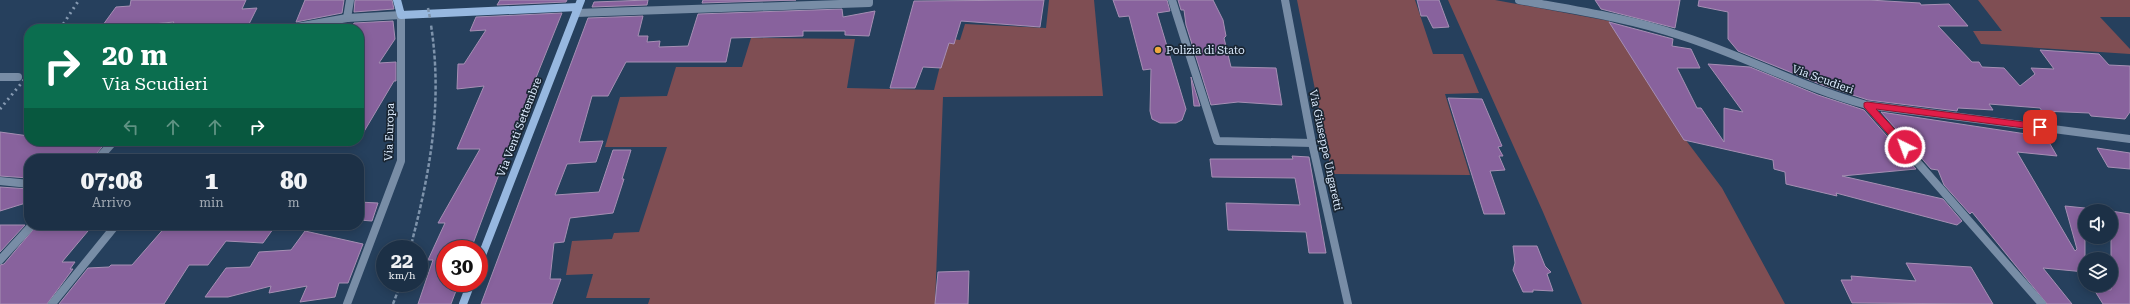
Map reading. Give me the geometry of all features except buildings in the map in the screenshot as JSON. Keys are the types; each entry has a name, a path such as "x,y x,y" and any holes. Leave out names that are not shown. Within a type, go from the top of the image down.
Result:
{"main road":[{"name":"Via Europa","path":"397,0 401,15"},
{"path":"401,15 578,7"},
{"name":"Via Venti Settembre","path":"488,240 578,7"},
{"path":"463,304 468,292"}],"street":[{"path":"346,18 350,0"},
{"path":"578,7 869,3 870,0"},
{"path":"1172,0 1217,141 1312,143"},
{"name":"Via Giuseppe Ungaretti","path":"1285,0 1312,143 1348,304"},
{"name":"Via Scudieri","path":"1519,0 1613,17 1664,30 1705,44 1838,98 1867,105 2130,139"},
{"path":"313,24 346,18 401,15"},
{"name":"Via Europa","path":"347,304 401,161 401,15"},
{"path":"0,77 18,77"},
{"path":"1867,105 2042,304"},
{"path":"102,154 110,146"},
{"path":"0,181 24,183"},
{"path":"0,260 27,230"},
{"path":"52,304 112,230"}],"path":[{"path":"412,240 429,173 433,137 436,88 434,38 428,8"},
{"path":"393,304 398,292"}],"shaded area":[{"path":"1049,0 1094,0 1103,96 943,97 935,304 648,304 650,298 586,298 593,274 566,275 572,241 612,239 614,233 639,232 667,147 605,147 620,97 667,96 676,67 742,67 751,38 855,39 847,88 934,90 947,38 960,40 965,24 1046,28"},
{"path":"1297,0 1415,0 1433,54 1463,54 1479,93 1445,94 1470,175 1332,174"},
{"path":"1448,0 1495,0 1609,21 1685,139 1722,188 1785,304 1582,304 1543,212"},
{"path":"1978,0 2130,0 2130,17 2100,17 2130,49 2130,54 1981,44 1973,31 2002,31"}],"railway":[{"path":"63,24 79,0"},
{"path":"0,109 24,80"}],"place":[{"name":"Polizia di Stato","path":"1158,50"}],"route":[{"path":"1905,147 1867,105 2040,127"}]}
